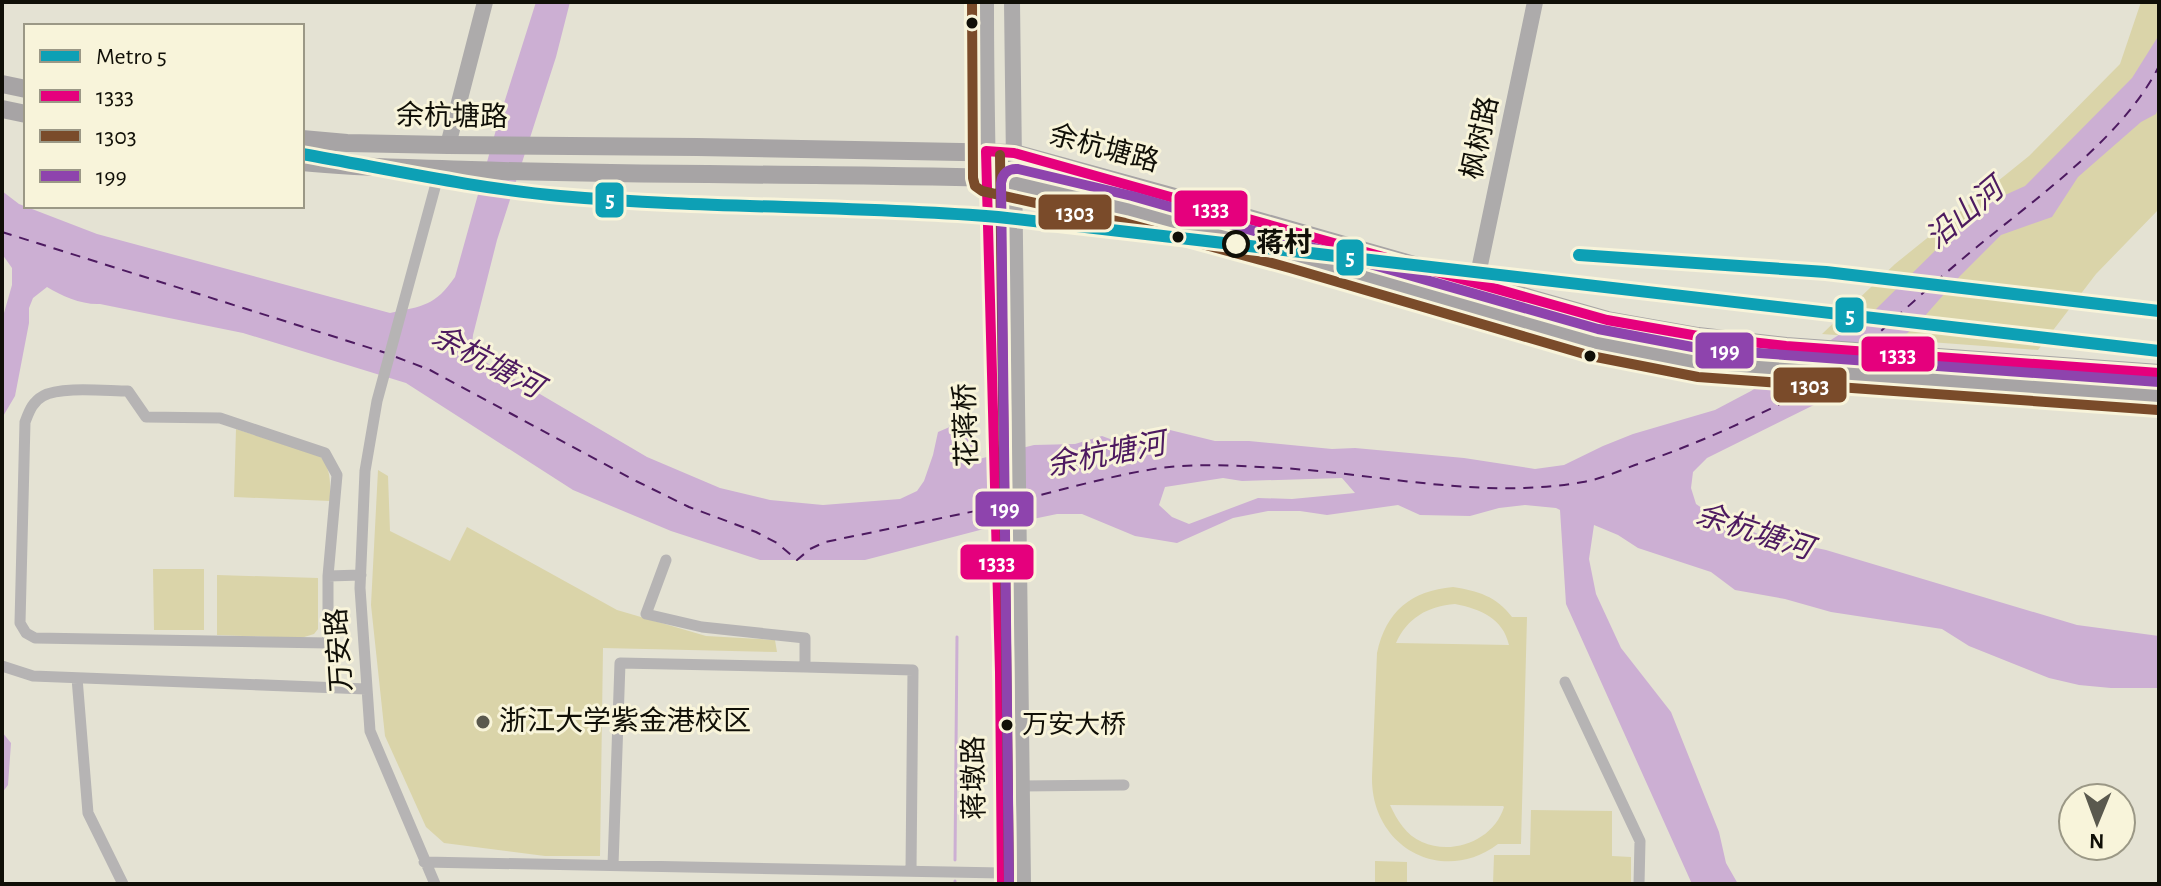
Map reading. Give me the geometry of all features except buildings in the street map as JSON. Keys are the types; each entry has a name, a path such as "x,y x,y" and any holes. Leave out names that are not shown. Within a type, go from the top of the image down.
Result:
{"main road":[{"path":"448,145 485,2"},
{"path":"986,2 987,178"},
{"path":"1012,2 1015,183"},
{"name":"枫树路","path":"1476,284 1535,2"},
{"path":"2,84 24,89"},
{"path":"2,109 24,114"},
{"name":"余杭塘路","path":"304,139 478,146 1014,153 1607,320 1698,336 1786,346 2159,373"},
{"name":"余杭塘路","path":"304,162 534,173 777,173 987,178 1128,209 1595,343 1701,363 2159,396"},
{"name":"花蒋桥","path":"987,178 1000,672"},
{"name":"花蒋桥","path":"1015,183 1020,675"},
{"name":"蒋墩路","path":"1000,672 1002,878"},
{"name":"蒋墩路","path":"1020,675 1023,884"}],"street":[{"name":"万安路","path":"435,884 370,731 361,575 365,471 377,401 440,169"},
{"path":"68,390 128,391 146,417 220,418 325,453 337,475 328,576 328,643 35,638 26,633 20,623 25,422 31,406 44,395 68,390"},
{"path":"666,560 646,614 702,627 805,638 805,667"},
{"path":"328,576 361,575"},
{"path":"613,865 620,663 913,670 911,870"},
{"path":"6,667 33,676 366,689"},
{"path":"77,678 88,813 123,884"},
{"path":"1565,682 1640,841 1639,884"},
{"path":"1021,786 1124,785"},
{"path":"424,862 911,870 1002,878"}],"shaded area":[{"path":"2141,2 2159,2 2159,209 2096,274 2038,350 1822,334 1895,264 2029,156 2120,64"},
{"path":"236,429 320,456 328,472 330,501 234,497"},
{"path":"378,470 388,476 390,531 450,561 467,527 617,610 706,636 775,640 777,652 603,648 600,856 545,856 444,843 426,827 385,736 371,605"},
{"path":"153,569 204,569 204,630 154,630"},
{"path":"217,575 318,578 318,629 314,634 301,638 217,635"},
{"path":"1453,587 1478,593 1493,599 1512,617 1527,617 1521,844 1498,844 1476,856 1455,861 1433,860 1397,840 1383,823 1375,802 1372,777 1377,653 1381,638 1403,606 1438,589","holes":["1455,604 1496,621 1509,645 1396,643 1412,620 1436,607","1390,805 1503,806 1504,807 1499,819 1482,836 1459,846 1446,847 1422,842 1411,835"]},
{"path":"1531,810 1612,811 1612,856 1631,857 1631,884 1493,884 1494,855 1530,855"},
{"path":"1375,861 1407,862 1407,884 1375,884"}],"water":[{"name":"余杭塘河","path":"536,2 570,2 556,57 497,240 472,346 477,357 647,457 720,488 770,500 823,505 900,499 917,491 924,481 938,432 952,426 968,440 979,459 1034,445 1075,444 1102,436 1121,443 1147,439 1170,430 1215,441 1355,448 1464,458 1535,469 1564,465 1633,434 1715,410 1751,391 1870,315 1949,237 1994,200 2025,186 2132,78 2159,35 2159,105 2156,114 2141,122 2078,177 2052,217 2001,235 1916,326 1828,398 1707,458 1693,472 1691,488 1696,504 1712,515 1768,538 1826,550 2077,625 2159,636 2159,688 2079,685 2049,678 1969,646 1942,629 1831,612 1735,590 1711,572 1638,548 1594,525 1589,559 1596,594 1621,648 1671,712 1719,832 1726,863 1738,884 1692,884 1566,604 1560,510 1556,508 1525,505 1470,516 1420,515 1398,505 1327,515 1268,511 1233,518 1177,543 1135,536 1082,514 1057,514 865,560 760,560 671,531 573,490 406,383 243,333 79,301 47,287 33,298 29,308 15,396 2,418 2,320 12,285 12,268 2,254 2,191 24,208 97,234 390,313 427,303 441,294 455,277 499,119","holes":["1223,478 1242,481 1342,478 1355,493 1292,499 1258,498 1189,524 1172,517 1159,505 1165,487"]},
{"path":"2,732 11,743 8,785 2,793"}],"waterway":[{"path":"955,860 957,637"}],"ferry route":[{"path":"1868,343 2078,164 2125,117 2159,66"},
{"path":"2,232 386,353"},
{"path":"396,357 430,370 689,507 756,532 777,543 797,560 825,542 990,508"},
{"path":"1024,499 1160,468 1220,465 1319,471 1470,487 1545,487 1583,482 1610,475 1708,437 1824,381"}],"metro line":[{"name":"5","path":"304,154 527,193 670,203 998,217 2159,351"},
{"name":"5","path":"1579,255 1826,272 2159,311"}],"transit line":[{"name":"1303","path":"972,2 973,178 975,186 982,191 1125,223 1591,356 1698,377 2158,410"},
{"name":"1333","path":"1002,884 1000,672 986,151 1014,153 1607,320 1698,336 1786,346 2159,373"},
{"name":"1303","path":"1000,155 1009,884"},
{"name":"199","path":"1009,884 1001,183 1008,171 1018,169 1132,196 1598,329 1703,349 2159,382"}],"place":[{"name":"蒋村","path":"1236,244"},
{"name":"浙江大学紫金港校区","path":"483,722"},
{"name":"万安大桥","path":"1007,725"}],"water label":[{"name":"沿山河","path":"1965,214"}]}
